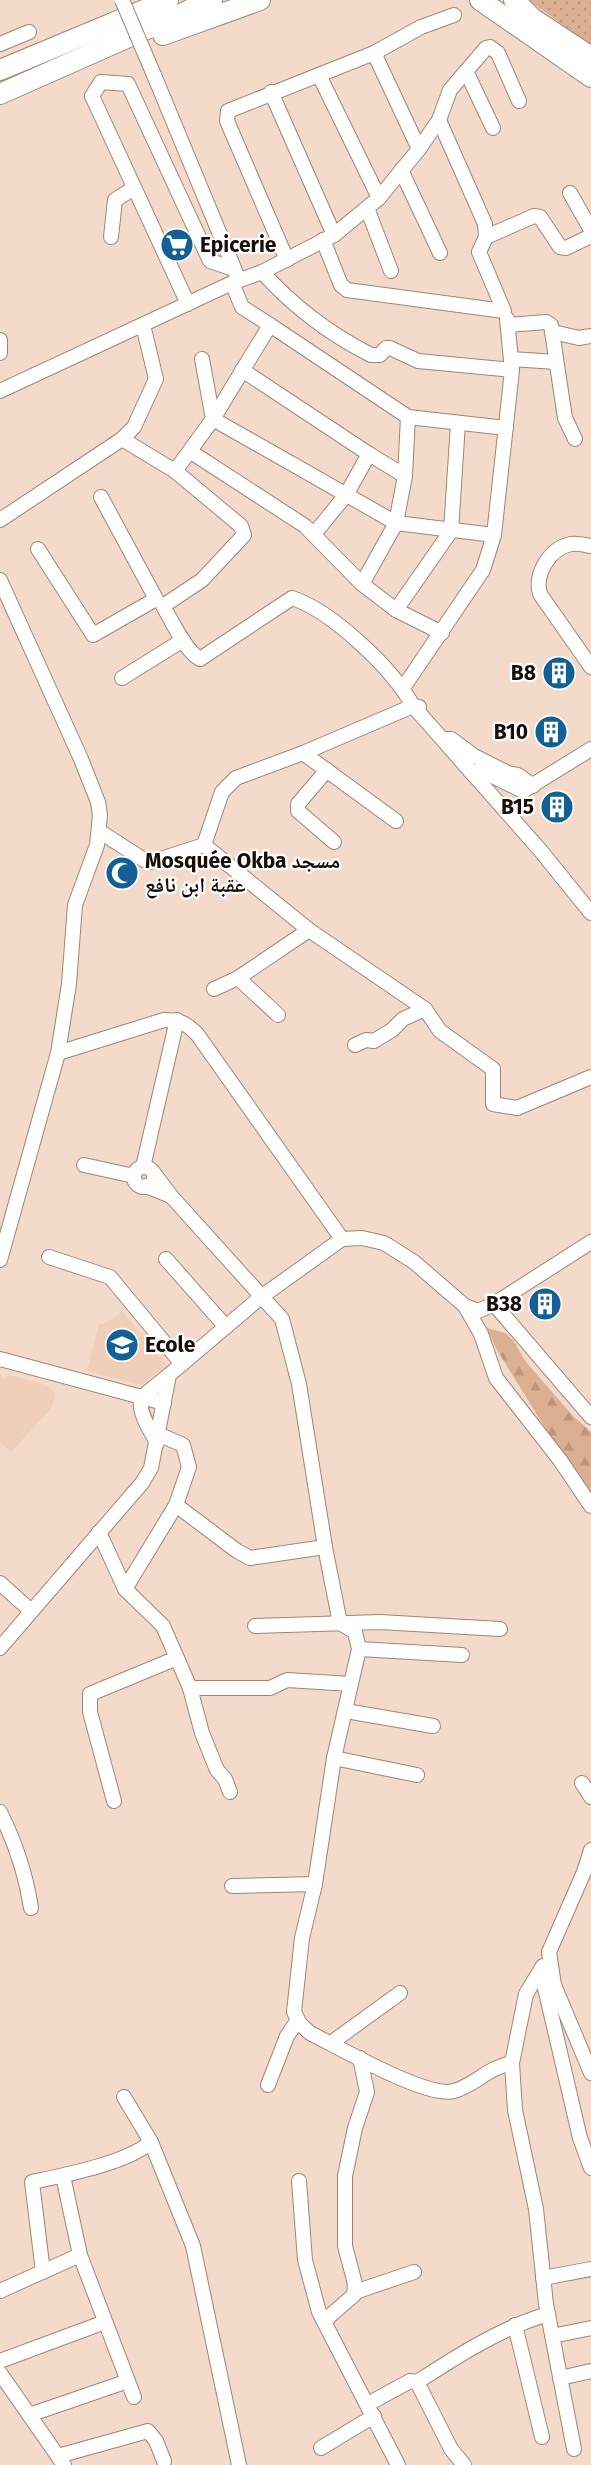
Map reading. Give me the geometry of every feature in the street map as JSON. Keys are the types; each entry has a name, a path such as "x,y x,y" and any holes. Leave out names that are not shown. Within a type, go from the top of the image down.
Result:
{"highway":[{"path":"0,70 146,5 168,0"},
{"path":"0,94 212,0"},
{"path":"47,74 260,0"},
{"path":"480,0 591,77"},
{"path":"514,0 532,18 591,57"}],"street":[{"path":"122,0 235,277 242,308 408,417 506,428"},
{"path":"287,260 226,115 228,111 374,52 421,27 454,15"},
{"path":"0,44 28,32"},
{"path":"0,391 188,304 235,277 262,272 329,237 373,203 401,170 439,120 450,90 486,48 490,47 498,53 519,101"},
{"path":"374,52 418,149"},
{"path":"466,71 493,128"},
{"path":"319,75 373,203 391,272"},
{"path":"188,304 92,96 101,82 128,84 210,261 235,277"},
{"path":"271,92 329,237 341,285 347,290 504,310"},
{"path":"403,688 483,570 494,535 512,364 504,310 479,252 486,237 485,224 439,120"},
{"path":"401,170 440,253"},
{"path":"111,237 115,200 134,188"},
{"path":"570,193 591,230"},
{"path":"486,237 534,216 540,217 560,247 566,248 591,236"},
{"path":"262,272 285,298 316,322 371,355 380,355 386,348 390,348 418,362 512,364 556,362"},
{"path":"508,325 546,322 551,325 565,418 575,439"},
{"path":"0,520 122,440 134,427 156,379 143,325"},
{"path":"175,471 213,419 270,325"},
{"path":"553,332 579,338 591,336"},
{"path":"0,340 0,353"},
{"path":"202,359 213,419 396,523 494,535"},
{"path":"242,370 405,476"},
{"path":"362,585 396,523 405,476 408,417"},
{"path":"396,610 451,531 458,423"},
{"path":"38,549 93,635 202,580 244,535 241,526 175,471 122,440"},
{"path":"191,452 314,534 362,585 396,610 442,633"},
{"path":"314,534 346,495 369,454"},
{"path":"101,497 160,602 196,657 200,659 292,598 336,621 403,688 413,706 446,739 470,771 591,913"},
{"path":"591,546 570,544 555,552 542,569 538,583 540,594 591,667"},
{"path":"0,580 99,802 97,845 75,905 69,984 58,1053 0,1260"},
{"path":"122,678 183,640"},
{"path":"204,845 222,792 236,778 303,753 413,706"},
{"path":"446,739 474,756 518,775 533,786"},
{"path":"470,771 488,774 523,791 591,749"},
{"path":"303,753 396,821"},
{"path":"327,770 298,804 298,811 334,842"},
{"path":"99,831 144,860 151,862 204,845"},
{"path":"204,845 309,930 425,1010 440,1031 493,1069 494,1104 517,1108 591,1077"},
{"path":"214,989 238,978 309,930"},
{"path":"238,978 278,1015"},
{"path":"355,1045 366,1040 374,1041 392,1030 403,1019 425,1010"},
{"path":"58,1053 164,1020 186,1023 342,1239"},
{"path":"171,1196 137,1184 143,1172 177,1020"},
{"path":"84,1165 143,1172 171,1196 282,1319 299,1384 325,1547 340,1623 355,1632 359,1649 334,1758 315,1884 302,1938 294,2012 310,2033 428,2090 453,2091 489,2070 512,2063"},
{"path":"125,1589 176,1504 189,1467 183,1445 157,1438 141,1408 142,1397 261,1297 342,1239 362,1238 384,1243 414,1262 465,1306 481,1334 496,1378 560,1460 591,1506"},
{"path":"465,1306 478,1311 494,1304 591,1242"},
{"path":"49,1257 110,1277 182,1364"},
{"path":"166,1259 226,1327"},
{"path":"494,1304 589,1409"},
{"path":"0,1359 164,1403"},
{"path":"0,1648 142,1483 151,1468 169,1375"},
{"path":"176,1504 237,1551 250,1558 325,1547"},
{"path":"99,1532 125,1589 162,1626 190,1688 202,1733 217,1770 225,1779 230,1792"},
{"path":"0,1584 31,1611"},
{"path":"255,1626 380,1622 500,1629"},
{"path":"359,1649 462,1655"},
{"path":"114,1801 90,1712 90,1694 177,1658"},
{"path":"190,1688 270,1688 287,1680 351,1684"},
{"path":"346,1711 433,1726"},
{"path":"334,1758 417,1775"},
{"path":"582,1783 591,1797"},
{"path":"0,1812 10,1833 31,1908"},
{"path":"574,2449 548,2314 536,2209 515,2110 512,2063 526,1994 541,1971 584,1872 591,1850"},
{"path":"232,1886 315,1884"},
{"path":"549,1952 554,1985 591,2073"},
{"path":"541,1971 580,2138 591,2168"},
{"path":"331,2043 400,1993"},
{"path":"268,2085 287,2036 298,2020"},
{"path":"324,2321 355,2292 356,2284 345,2246 345,2176 355,2128 367,2092 360,2058"},
{"path":"124,2097 152,2142 193,2246 239,2465"},
{"path":"43,2272 32,2182 63,2176 140,2151 152,2142"},
{"path":"63,2176 80,2255 134,2397"},
{"path":"300,2181 304,2260 324,2321 398,2465"},
{"path":"0,2291 80,2255"},
{"path":"543,2278 591,2269"},
{"path":"355,2292 414,2272"},
{"path":"321,2448 410,2381 417,2382 515,2325 548,2314"},
{"path":"0,2361 105,2322"},
{"path":"515,2325 542,2437"},
{"path":"552,2336 591,2328"},
{"path":"560,2378 591,2371"},
{"path":"0,2373 61,2461 148,2431 156,2440 164,2461"},
{"path":"28,2415 128,2381"},
{"path":"417,2382 451,2449 464,2465"}],"shaded area":[{"name":"Ecole","path":"122,1311 167,1366 141,1385 87,1371 99,1323 103,1324"},
{"path":"0,1374 5,1379 8,1375 47,1385 56,1394 50,1410 11,1452 0,1442"}],"green space":[{"path":"529,0 591,0 591,45 535,5"},
{"path":"487,1328 505,1333 513,1340 526,1362 573,1416 591,1432 591,1492 544,1426 497,1350"}],"place":[{"name":"Epicerie","path":"177,245"},
{"name":"B8","path":"559,673"},
{"name":"B10","path":"551,732"},
{"name":"B15","path":"557,807"},
{"name":"Mosquée Okba مسجد عقبة ابن نافع","path":"122,873"},
{"name":"B38","path":"545,1304"},
{"name":"Ecole","path":"122,1345"}]}
